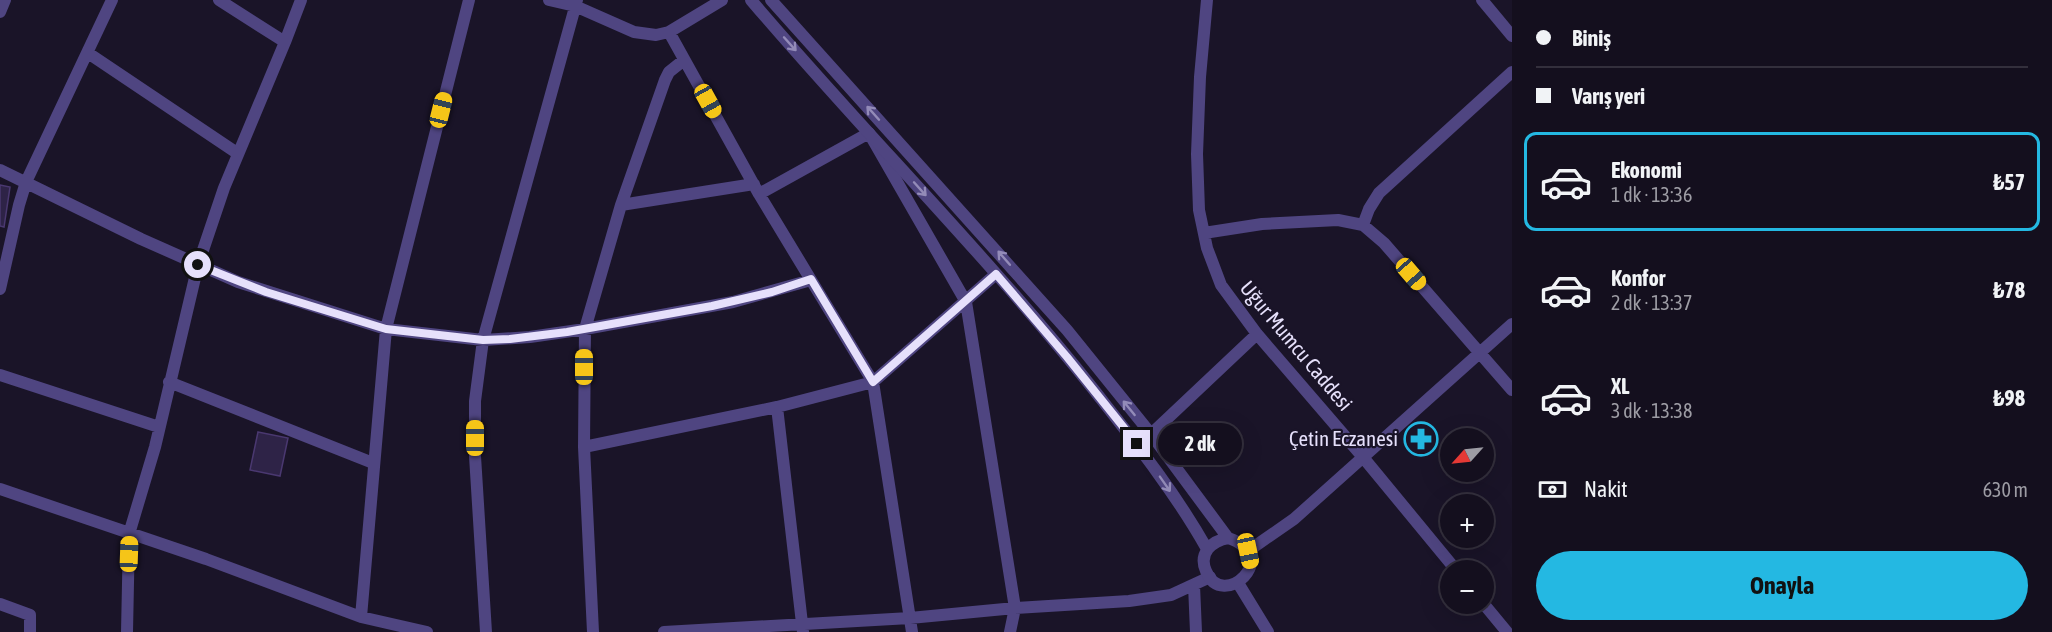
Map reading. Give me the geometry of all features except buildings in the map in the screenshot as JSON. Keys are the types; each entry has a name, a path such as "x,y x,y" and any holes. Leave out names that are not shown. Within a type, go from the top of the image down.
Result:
{"street":[{"path":"0,12 5,0"},
{"path":"0,289 18,206 26,182 112,0"},
{"path":"219,0 285,42"},
{"path":"127,632 129,534 155,447 198,265 209,227 237,153 285,42 300,0"},
{"path":"361,616 386,329 469,0"},
{"path":"549,0 576,3 634,32 656,35 669,32 722,0"},
{"path":"751,0 996,274 1067,357 1137,444 1190,519 1207,549"},
{"path":"771,0 1052,312 1151,434 1228,538"},
{"name":"Uğur Mumcu Caddesi","path":"1207,0 1200,77 1197,154 1200,210 1204,233 1207,248 1221,285 1257,334 1448,560"},
{"path":"1482,0 1512,36"},
{"path":"486,632 475,456 475,401 483,340 576,3"},
{"path":"669,32 757,189 873,382 912,632"},
{"path":"88,53 237,153"},
{"path":"593,632 584,447 585,329 621,205 665,80 669,72 684,60"},
{"path":"1362,225 1379,193 1512,72"},
{"path":"621,205 757,189 869,133"},
{"path":"869,133 966,302 1015,608 1010,632"},
{"path":"0,170 198,265 266,292 386,329 483,340 530,337 733,302 811,279"},
{"path":"1204,233 1262,224 1338,220 1362,225 1384,243 1512,390"},
{"path":"584,447 777,407 873,382 996,274"},
{"path":"1248,551 1294,519 1512,324"},
{"path":"1151,434 1257,334"},
{"path":"0,375 159,427"},
{"path":"169,382 373,463"},
{"path":"777,407 802,628"},
{"path":"0,489 206,559 361,616 376,627 427,632"},
{"path":"1228,538 1240,542 1248,551 1251,563 1247,575 1238,583 1226,586 1210,578 1206,573 1203,560 1207,549 1216,540 1228,538"},
{"path":"664,632 802,628 1015,608 1129,601 1171,595 1210,578"},
{"path":"1238,583 1268,632"},
{"path":"1194,585 1196,632"},
{"path":"0,604 30,615 30,632"},
{"path":"1492,614 1507,632"}],"place":[{"name":"Çetin Eczanesi","path":"1421,439"}],"route":[{"path":"198,265 266,292 386,329 483,340 567,332 712,306 772,292 811,279 873,382 996,274 1137,444"}]}
